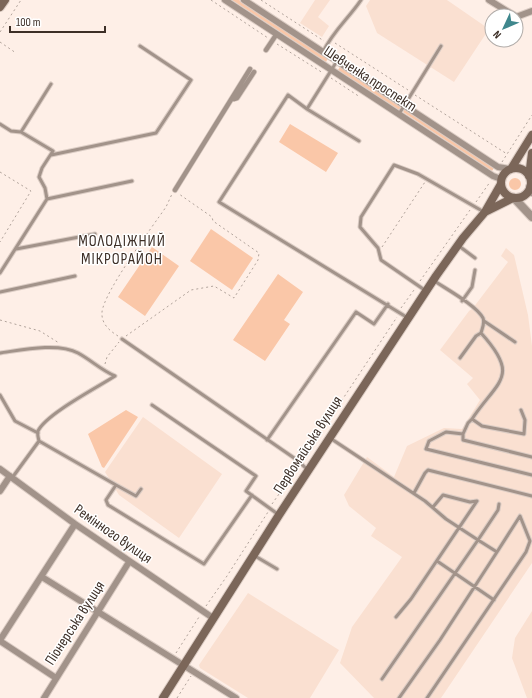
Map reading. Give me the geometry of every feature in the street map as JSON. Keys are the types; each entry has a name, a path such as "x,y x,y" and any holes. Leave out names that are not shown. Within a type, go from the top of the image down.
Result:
{"main road":[{"path":"0,7 5,0"},
{"path":"532,135 510,169 498,179 505,194 513,198 524,196 531,189 529,176 532,153"},
{"path":"510,169 518,168 529,176"},
{"name":"Первомайська вулиця","path":"163,698 253,555 433,280 458,245 485,212 498,179"},
{"name":"Первомайська вулиця","path":"485,212 513,198"}],"street":[{"name":"Шевченка проспект","path":"225,0 276,35 498,179"},
{"name":"Шевченка проспект","path":"244,0 498,167 510,169"},
{"path":"489,0 502,8"},
{"path":"266,50 276,35"},
{"path":"175,190 234,99 237,98 252,71"},
{"path":"513,198 532,217"},
{"name":"Ремінного вулиця","path":"0,469 75,524 214,618"},
{"path":"0,491 11,477"},
{"path":"56,678 0,641 75,524"},
{"name":"Піонерська вулиця","path":"44,698 130,562"},
{"path":"42,577 194,671 232,697"}],"lane":[{"path":"323,52 343,21 352,15 361,0"},
{"path":"51,155 156,133 192,80 140,46"},
{"path":"399,114 441,46"},
{"path":"307,109 337,61"},
{"path":"21,132 51,84"},
{"path":"358,141 307,109 288,95 219,202 388,304 408,318"},
{"path":"0,124 11,131 21,132 53,151 42,168 39,177 45,188 47,199 0,273"},
{"path":"426,291 381,260 378,254 378,248 360,227 361,217 394,166 407,169 427,179 485,212"},
{"path":"47,199 132,181"},
{"path":"16,249 95,234"},
{"path":"458,245 475,258"},
{"path":"462,301 472,287 475,270"},
{"path":"0,292 75,276"},
{"path":"433,280 473,308 484,321 515,342"},
{"path":"268,440 356,312 374,324 388,304"},
{"path":"460,358 476,336 481,333 484,321"},
{"path":"481,333 492,345 501,359 504,367 503,378 496,390 482,404 468,423 463,434 463,440 532,457"},
{"path":"122,339 268,440 308,470"},
{"path":"0,353 30,349 66,348 78,353 103,371 115,376 52,416 38,433 39,441 11,477"},
{"path":"0,395 15,421 38,433"},
{"path":"152,405 256,476 246,491 279,515"},
{"path":"472,419 482,426 524,434 525,420 521,410"},
{"path":"463,434 446,432 428,441 426,449 532,475"},
{"path":"330,438 414,493 460,528 497,552"},
{"path":"39,441 136,496 141,489"},
{"path":"414,493 428,470 532,496"},
{"path":"116,485 106,500 108,505 204,564 252,495"},
{"path":"396,617 411,599 477,501 470,502 443,496 433,507"},
{"path":"382,679 478,540 498,510 499,504"},
{"path":"399,698 475,587 520,516 530,541 526,552 427,698"},
{"path":"253,555 277,569"},
{"path":"437,561 494,600"}],"path":[{"path":"0,32 21,0"},
{"path":"261,0 328,43 335,43 507,154"},
{"path":"0,42 16,53"},
{"path":"498,167 532,116"},
{"path":"0,172 31,191 0,242"},
{"path":"378,254 427,179"},
{"path":"173,659 203,610 227,576 270,508 396,318 399,311 473,206 498,179"},
{"path":"103,371 107,357 122,339 191,290 214,286 234,298 258,260 259,253 213,221 212,217 175,190 166,207 118,279 102,312 103,321 108,329 122,339"},
{"path":"0,320 40,331 66,348"},
{"path":"177,698 194,671"}],"shaded area":[{"path":"232,0 239,0 328,58 326,62"},
{"path":"315,0 330,0 318,17 329,26 322,37 300,23"},
{"path":"370,0 447,0 484,26 484,37 454,82 377,33 366,6"},
{"path":"340,67 401,107 399,110 338,70"},
{"path":"405,109 494,168 492,171 403,112"},
{"path":"290,124 338,153 326,172 279,142"},
{"path":"513,178 517,178 521,184 517,190 513,190 509,186 509,182"},
{"path":"211,229 253,258 232,290 190,261"},
{"path":"152,247 179,266 145,316 118,297"},
{"path":"506,248 514,255 528,315 532,346 532,563 441,698 374,698 340,663 352,627 402,557 371,536 376,528 349,506 344,495 367,457 394,477 407,446 444,428 462,429 480,400 467,384 473,378 440,350 508,262 501,256"},
{"path":"278,274 303,292 284,320 290,324 265,361 233,340"},
{"path":"126,410 138,417 104,468 102,467 88,434"},
{"path":"143,417 222,474 179,538 119,495 105,472"},
{"path":"248,593 339,650 310,698 248,698 200,668 199,665"},
{"path":"532,611 532,698 527,698 512,658 515,638"}],"district":[{"name":"МОЛОДІЖНИЙ МІКРОРАЙОН","path":"122,250"}]}
